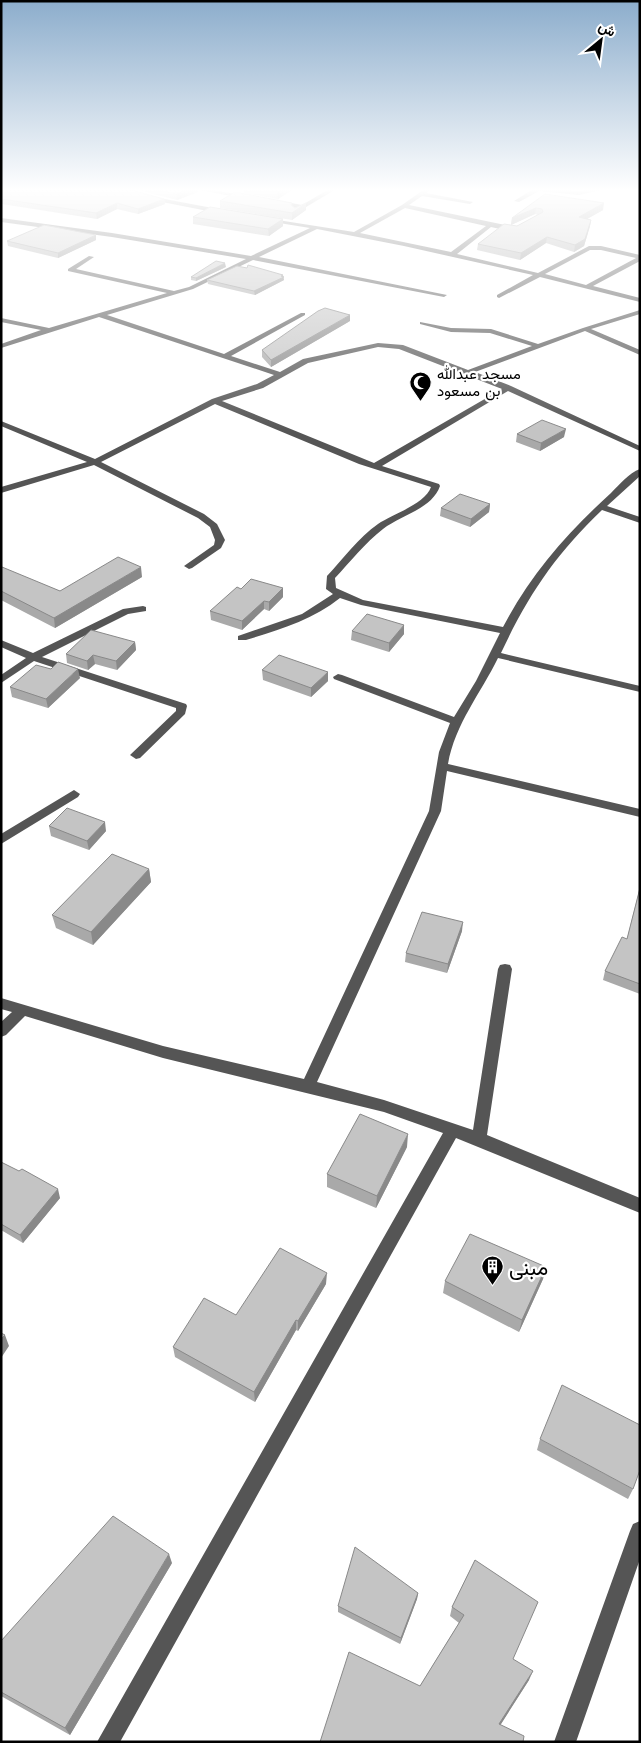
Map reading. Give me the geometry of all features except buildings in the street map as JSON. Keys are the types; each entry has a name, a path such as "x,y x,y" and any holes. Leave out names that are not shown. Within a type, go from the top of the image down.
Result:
{"street":[{"path":"71,269 174,293"},
{"path":"1,346 174,293 205,282 229,269"},
{"path":"317,269 444,294"},
{"path":"516,269 640,300"},
{"path":"499,296 551,269"},
{"path":"587,287 619,269"},
{"path":"469,372 585,329 640,312"},
{"path":"101,314 281,375"},
{"path":"225,356 302,314"},
{"path":"1,320 49,330"},
{"path":"422,323 451,330 491,331 538,346"},
{"path":"585,329 640,353"},
{"path":"1,490 95,462 215,401 260,386 306,362 369,346 385,345 400,347 469,372 508,388 640,450"},
{"path":"375,466 508,388"},
{"path":"215,401 375,466 430,482 436,486 433,494 381,526 330,578 331,589 361,602 506,630"},
{"path":"1,423 95,462 201,516 214,526 220,540 218,546 189,566"},
{"path":"308,1086 435,811 444,753 455,722 481,681 526,594 546,566 578,529 640,471"},
{"path":"601,507 640,520"},
{"path":"242,638 306,616 324,607 339,594"},
{"path":"1,680 33,657 126,611 143,609"},
{"path":"1,643 33,657 182,706 181,712 136,755"},
{"path":"494,654 640,689"},
{"path":"338,677 455,722"},
{"path":"443,766 640,814"},
{"path":"1,840 74,794"},
{"path":"479,1139 505,969"},
{"path":"1,1003 163,1052 384,1106 454,1129 640,1206"},
{"path":"1,1031 22,1010"},
{"path":"108,1742 454,1129"},
{"path":"565,1742 640,1531"}],"place":[{"name":"مسجد عبدالله بن مسعود","path":"421,402"},
{"name":"مبنى","path":"493,1286"}]}
